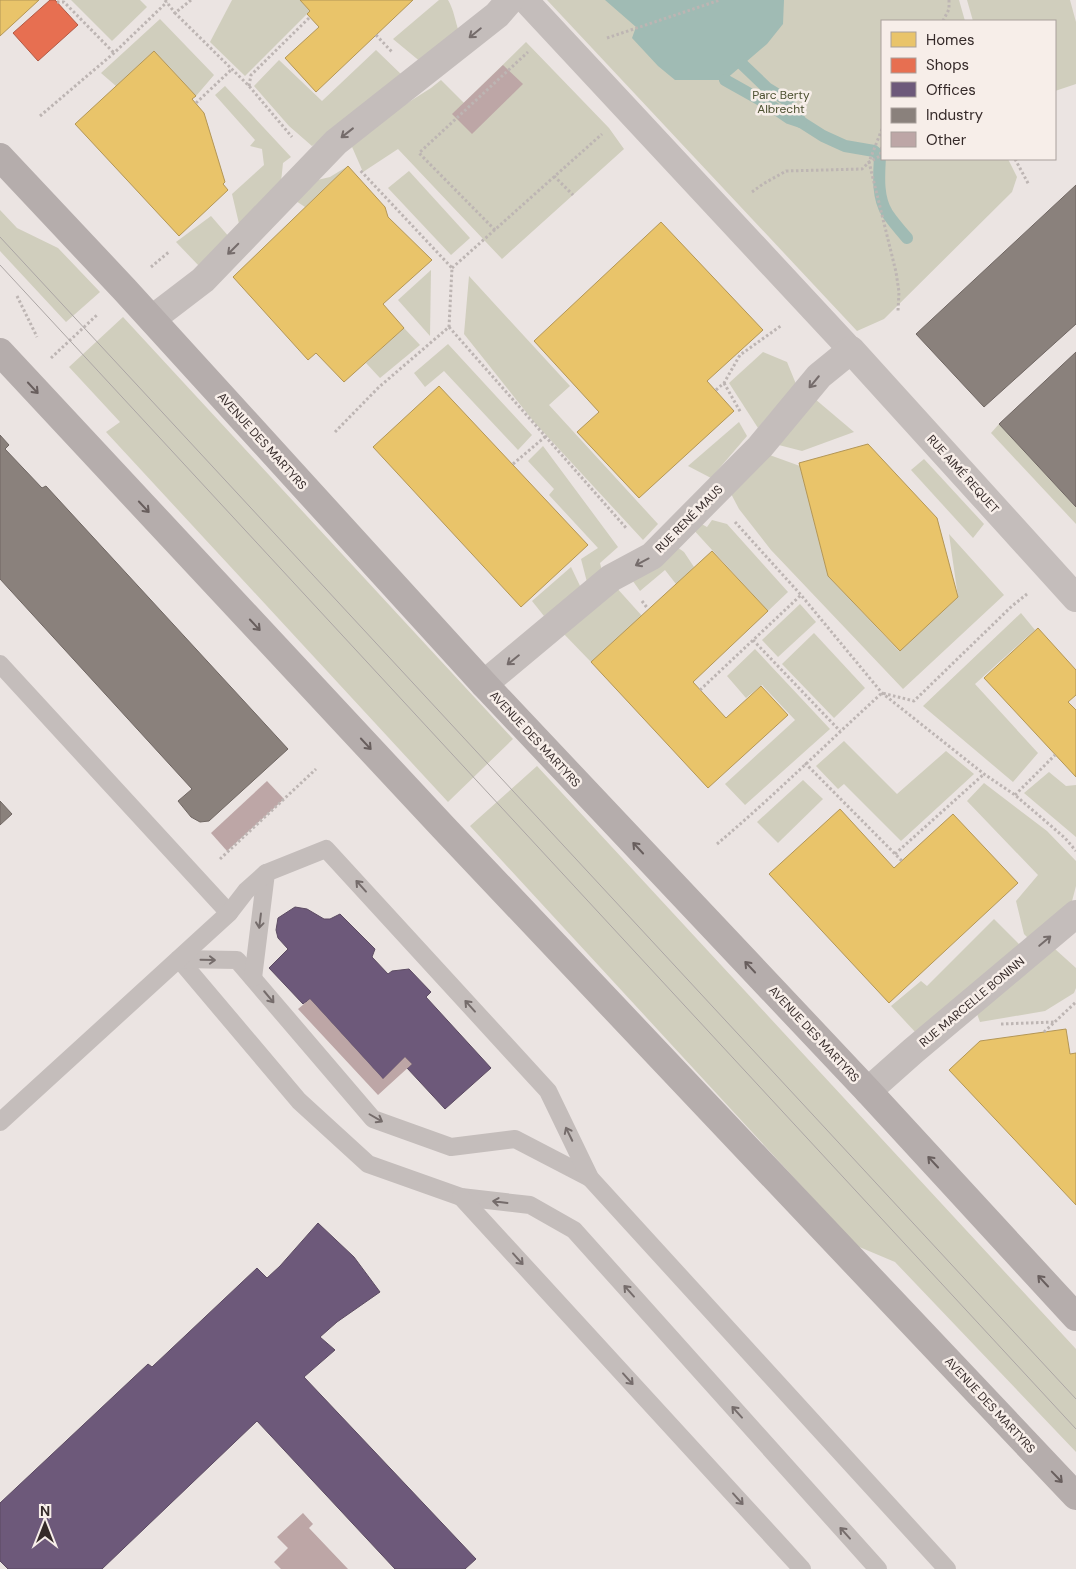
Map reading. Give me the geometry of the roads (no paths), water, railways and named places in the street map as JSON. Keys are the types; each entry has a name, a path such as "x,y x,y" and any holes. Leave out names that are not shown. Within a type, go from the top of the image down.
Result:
{"main road":[{"name":"AVENUE DES MARTYRS","path":"0,157 152,320 484,684 868,1091 1076,1317"},
{"name":"AVENUE DES MARTYRS","path":"0,352 443,827 1076,1496"}],"street":[{"path":"152,320 203,280 336,142 497,15 510,0"},
{"path":"525,0 851,350"},
{"name":"RUE RENÉ MAUS","path":"484,684 611,578 652,556 760,447 819,376 851,350"},
{"name":"RUE AIMÉ REQUET","path":"851,350 1076,598"},
{"name":"RUE MARCELLE BONINN","path":"868,1091 1076,914"}],"lane":[{"path":"0,664 229,914"},
{"path":"1,1120 229,914 246,891 266,873 326,849 548,1091 590,1178 947,1569"},
{"path":"253,978 266,873"},
{"path":"179,960 237,960 372,1119 451,1147 515,1139 590,1178"},
{"path":"179,960 300,1101 368,1164 461,1197 530,1205 574,1230 878,1569"},
{"path":"461,1197 802,1569"}],"water":[{"path":"605,0 784,0 783,24 767,44 725,80 675,80 658,66 632,38 636,27"}],"waterway":[{"path":"743,65 767,88 788,101 801,122 823,136 845,146 874,151 880,156 879,186 884,207 894,223 907,238"},
{"path":"725,80 789,118 801,122"}],"tram line":[{"path":"0,237 1076,1399"},
{"path":"0,265 1076,1429"}],"park label":[{"name":"Parc Berty Albrecht","path":"781,102"}]}
